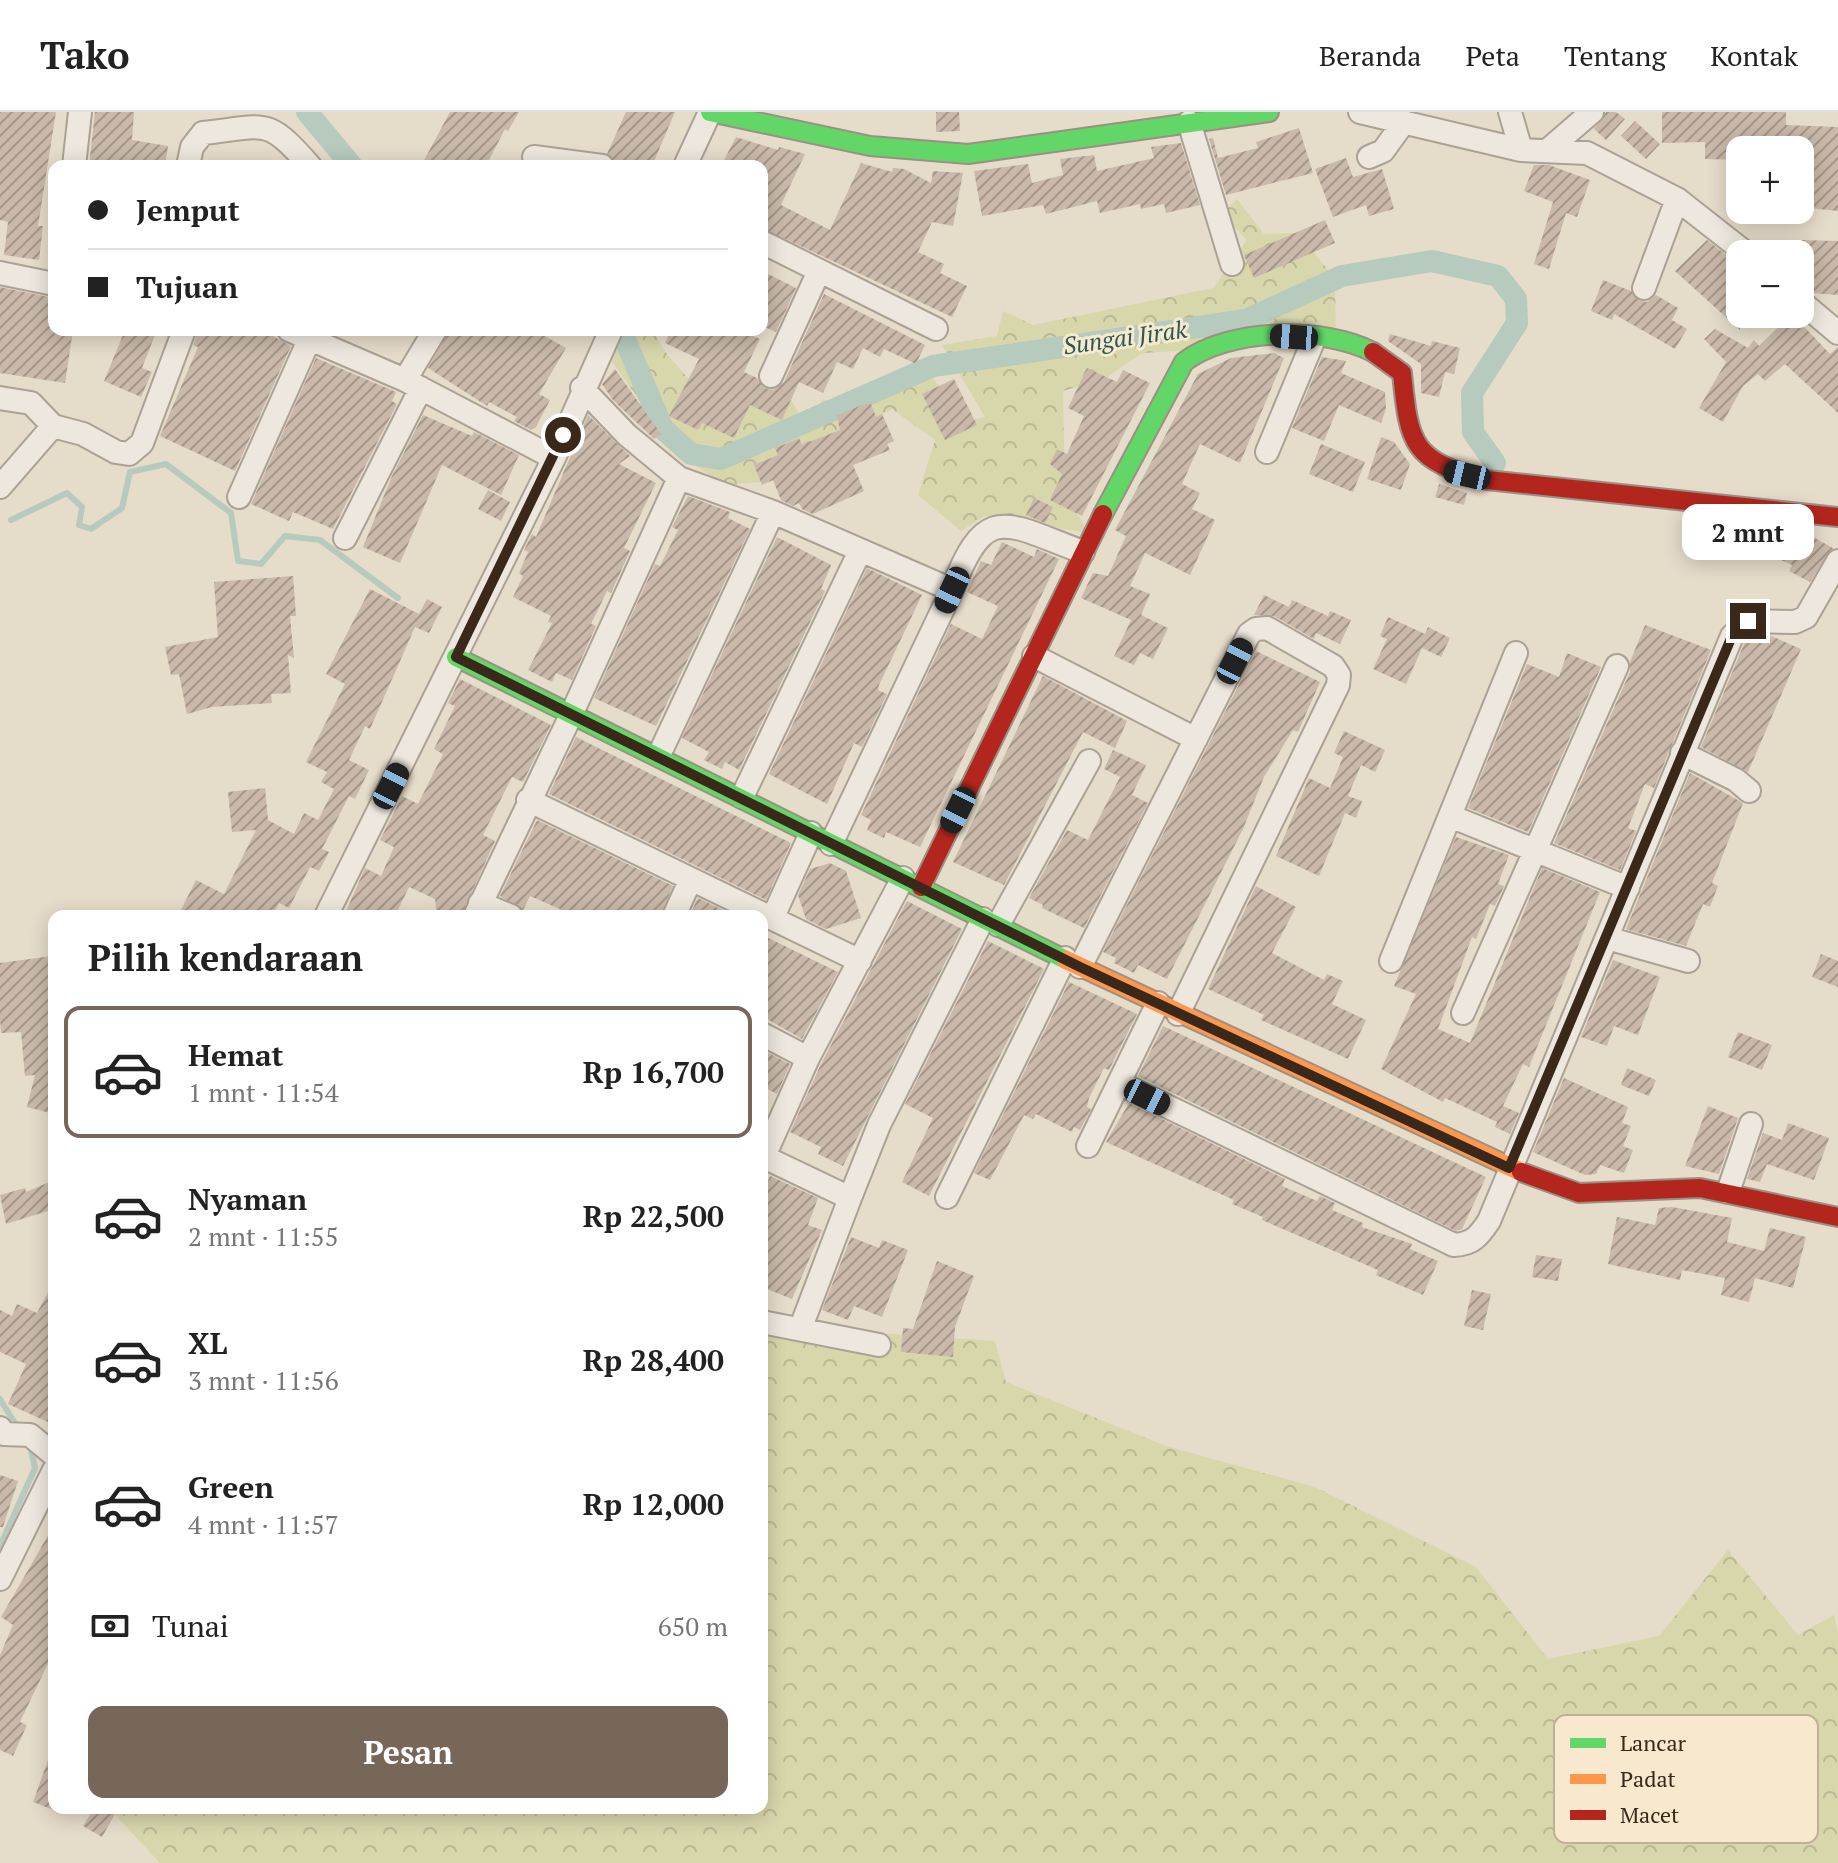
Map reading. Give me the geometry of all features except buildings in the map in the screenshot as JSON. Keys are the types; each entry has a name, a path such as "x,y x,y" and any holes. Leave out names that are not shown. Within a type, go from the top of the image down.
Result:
{"street":[{"path":"75,160 80,112"},
{"path":"688,160 710,112 818,136 942,155 1009,149 1269,112"},
{"path":"1360,112 1521,150 1587,153 1677,199 1729,240"},
{"path":"1510,112 1521,150"},
{"path":"1549,149 1592,112"},
{"path":"1189,122 1232,264"},
{"path":"1369,157 1383,151 1404,122"},
{"path":"189,160 192,147 203,133 264,126 280,132 305,160"},
{"path":"534,157 557,160"},
{"path":"1644,288 1677,199"},
{"path":"768,245 936,329"},
{"path":"771,376 819,271"},
{"path":"0,273 48,283"},
{"path":"1814,313 1838,333"},
{"path":"0,398 31,403 53,426 83,434 116,452 129,454 138,449 182,336"},
{"path":"239,497 299,336"},
{"path":"301,336 413,384 554,458"},
{"path":"345,538 433,336"},
{"path":"329,910 554,458 582,388 608,336"},
{"path":"768,1147 808,1058 860,961 912,883 1034,656 1083,552 1184,362 1196,349 1214,341 1242,338 1314,339 1363,347 1402,373 1407,425 1423,452 1446,471 1487,480 1838,517"},
{"path":"1267,452 1314,339"},
{"path":"582,388 627,435 679,478 773,512 952,590"},
{"path":"0,487 53,426"},
{"path":"477,909 572,713 679,478"},
{"path":"659,755 773,512"},
{"path":"773,917 821,838 952,590 967,551 991,527 1015,527 1083,552"},
{"path":"742,797 860,551"},
{"path":"1119,1083 1454,1245 1467,1244 1478,1237 1489,1221 1682,753 1737,628 1760,619 1795,622 1806,617 1838,561"},
{"path":"947,1197 1196,739 1249,634 1256,629 1267,628 1333,666 1339,675 1338,685 1168,1008 1119,1083 1088,1146"},
{"path":"1391,961 1516,653"},
{"path":"1034,656 1196,739"},
{"path":"456,657 659,755 990,922 1509,1168 1579,1193 1679,1188 1728,1192 1838,1217"},
{"path":"1463,1013 1617,666"},
{"path":"1682,753 1736,780 1749,791"},
{"path":"801,1327 879,1125 990,922 1089,761"},
{"path":"528,800 758,910"},
{"path":"1450,816 1628,888"},
{"path":"677,910 691,879"},
{"path":"768,915 860,961"},
{"path":"1607,938 1688,961"},
{"path":"768,1037 808,1058"},
{"path":"1728,1192 1751,1124"},
{"path":"768,1160 850,1198"},
{"path":"768,1323 879,1345"},
{"path":"2,1431 30,1435 48,1450"},
{"path":"0,1579 48,1482"}],"green space":[{"path":"1237,199 1264,234 1297,233 1335,278 1336,342 1142,353 1106,378 1063,391 1065,495 1089,533 984,516 961,531 918,495 935,440 892,409 774,481 725,485 676,453 594,336 656,336 698,390 755,385 786,391 805,424 823,399 858,415 885,376 929,372 963,421 985,417 942,345 997,336 1003,311 1033,325 1213,288 1247,240 1222,214"},
{"path":"768,1325 995,1341 1006,1382 1166,1446 1315,1487 1476,1567 1548,1659 1659,1636 1728,1550 1798,1635 1834,1615 1838,1632 1838,1863 160,1863 115,1814 768,1814"}],"waterway":[{"name":"Sungai Jirak","path":"307,112 347,160"},
{"name":"Sungai Jirak","path":"624,336 663,429 691,454 721,459 933,366 1246,320 1342,276 1432,261 1498,276 1516,299 1517,323 1472,393 1473,432 1495,463"},
{"path":"11,520 67,493 82,507 79,525 91,529 122,508 130,472 166,464 231,513 238,561 261,564 285,536 320,540 398,598"},
{"path":"0,1399 19,1430"},
{"path":"0,1546 35,1468 30,1446"}],"traffic: fast":[{"path":"710,112 870,146 968,154 1269,112"},
{"path":"1103,514 1184,362 1225,342 1277,334 1329,338 1373,352"},
{"path":"456,657 1066,960"}],"traffic: slow":[{"path":"1066,960 1521,1172"}],"traffic: jam":[{"path":"1373,352 1402,373 1408,417 1419,446 1429,457 1462,473 1487,480 1838,517"},
{"path":"921,887 1103,514"},
{"path":"1521,1172 1579,1193 1700,1188 1838,1217"}],"route":[{"path":"563,435 456,657 659,755 1080,967 1509,1168 1732,636 1737,628 1748,621"}]}
